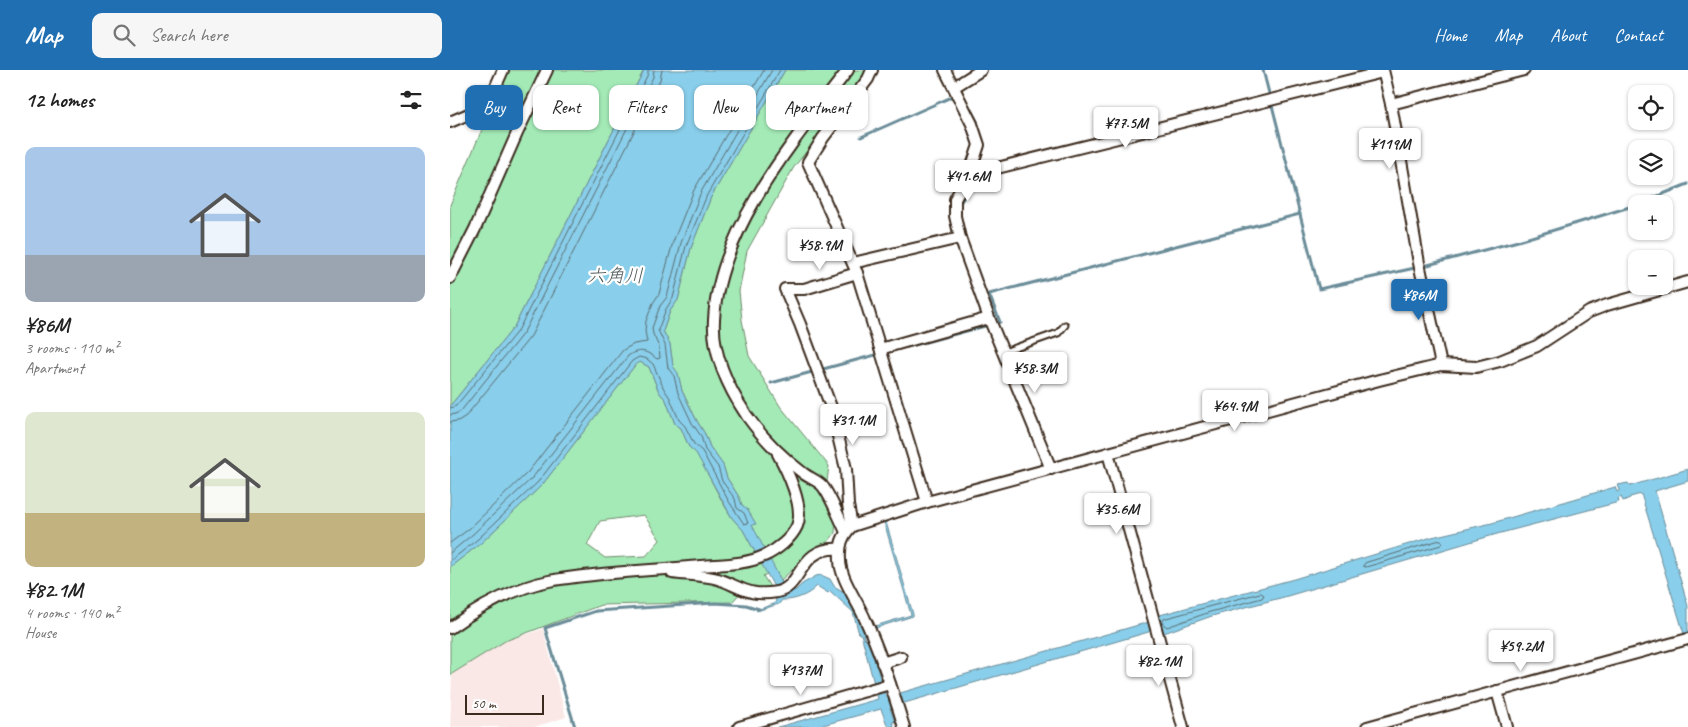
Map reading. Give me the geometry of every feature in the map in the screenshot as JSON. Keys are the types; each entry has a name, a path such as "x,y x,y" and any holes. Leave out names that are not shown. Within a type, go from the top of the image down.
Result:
{"street":[{"path":"450,122 487,106 503,70"},
{"path":"450,278 475,229 547,70"},
{"path":"450,628 492,602 546,582 575,577 746,562 774,551 788,540 798,525 799,514 795,493 784,465 773,447 748,416 734,393 724,371 717,348 714,322 717,292 726,260 744,220 757,197 848,70"},
{"path":"872,70 868,79 823,138 808,162 855,268 927,502"},
{"path":"945,70 972,124 979,145 974,174 955,199 955,216 960,238 991,322 1051,469"},
{"path":"956,93 981,70"},
{"path":"1391,104 1524,70"},
{"path":"974,174 1383,71 1391,104 1420,268 1441,365"},
{"path":"849,529 846,469 831,407 786,289 804,289 855,268 960,238"},
{"path":"904,727 870,629 845,579 839,562 840,542 849,529 927,502 1379,380 1441,365 1476,367 1500,361 1537,346 1589,312 1606,305 1688,282"},
{"path":"881,352 991,322"},
{"path":"773,447 804,474 824,486 849,529"},
{"path":"1108,453 1182,727"},
{"path":"654,571 717,579 756,594 776,592 792,583 798,572 812,556 828,548 840,549"},
{"path":"1367,727 1685,640"},
{"path":"882,663 901,657"},
{"path":"739,727 870,690 891,686"},
{"path":"1497,691 1507,727"}],"lane":[{"path":"1004,352 1058,333 1065,325"}],"shaded area":[{"path":"543,629 566,717 535,727 450,727 452,674 505,641"}],"green space":[{"path":"507,70 644,70 636,85 609,85 609,130 614,130 514,327 450,406 450,205 482,130 523,130 523,85 501,85"},
{"path":"785,70 872,70 860,85 776,85"},
{"path":"766,103 766,130 824,130 794,167 747,251 739,291 749,356 780,406 829,466 825,497 836,518 835,533 829,541 817,547 781,580 775,570 763,576 771,588 745,588 732,602 601,605 505,641 450,675 450,567 481,543 542,485 636,364 640,362 649,367 659,392 666,400 675,424 681,428 689,447 696,452 723,503 732,518 743,530 760,561 752,525 755,523 747,509 742,505 727,478 723,465 710,447 682,391 678,374 673,367 670,344 663,331 670,311 678,300 691,248 711,197 750,130 756,130 756,120","holes":["644,515 660,540 646,556 605,558 587,545 600,521"]}],"water":[{"name":"六角川","path":"644,70 785,70 776,85 766,85 766,103 756,120 756,85 694,85 694,130 750,130 711,197 691,248 678,300 670,311 663,331 670,344 673,366 678,373 682,391 710,447 723,465 727,478 742,505 747,509 756,524 752,525 787,592 796,590 802,584 821,575 830,579 834,586 844,592 855,606 865,629 911,615 884,522 886,522 913,616 866,631 863,634 865,640 868,639 886,697 1149,622 1156,616 1294,579 1432,537 1492,523 1615,487 1617,492 1620,490 1618,485 1628,483 1630,486 1688,469 1688,481 1655,491 1688,606 1688,647 1641,494 1623,501 1621,497 1618,499 1619,502 1497,534 1284,597 1212,616 1161,634 1152,631 901,704 890,708 895,722 892,722 894,727 888,727 881,709 816,727 778,727 878,699 861,634 859,634 853,612 830,591 828,593 817,586 801,597 782,600 779,604 756,610 774,604 775,598 779,596 743,530 732,518 696,453 689,447 681,428 675,424 666,400 659,392 649,367 640,362 636,364 542,485 481,543 450,567 450,406 514,327 614,130 684,130 684,85 636,85"}],"waterway":[{"path":"1263,70 1319,289 1424,266 1518,241 1628,207"},
{"path":"861,137 956,95"},
{"path":"968,105 977,121 979,131"},
{"path":"977,170 982,149"},
{"path":"959,205 972,180"},
{"path":"1660,195 1688,184"},
{"path":"907,347 1000,322 989,294 1300,214"},
{"path":"771,383 879,354"},
{"path":"575,727 545,628 596,611 715,603 746,605 759,609"}]}
